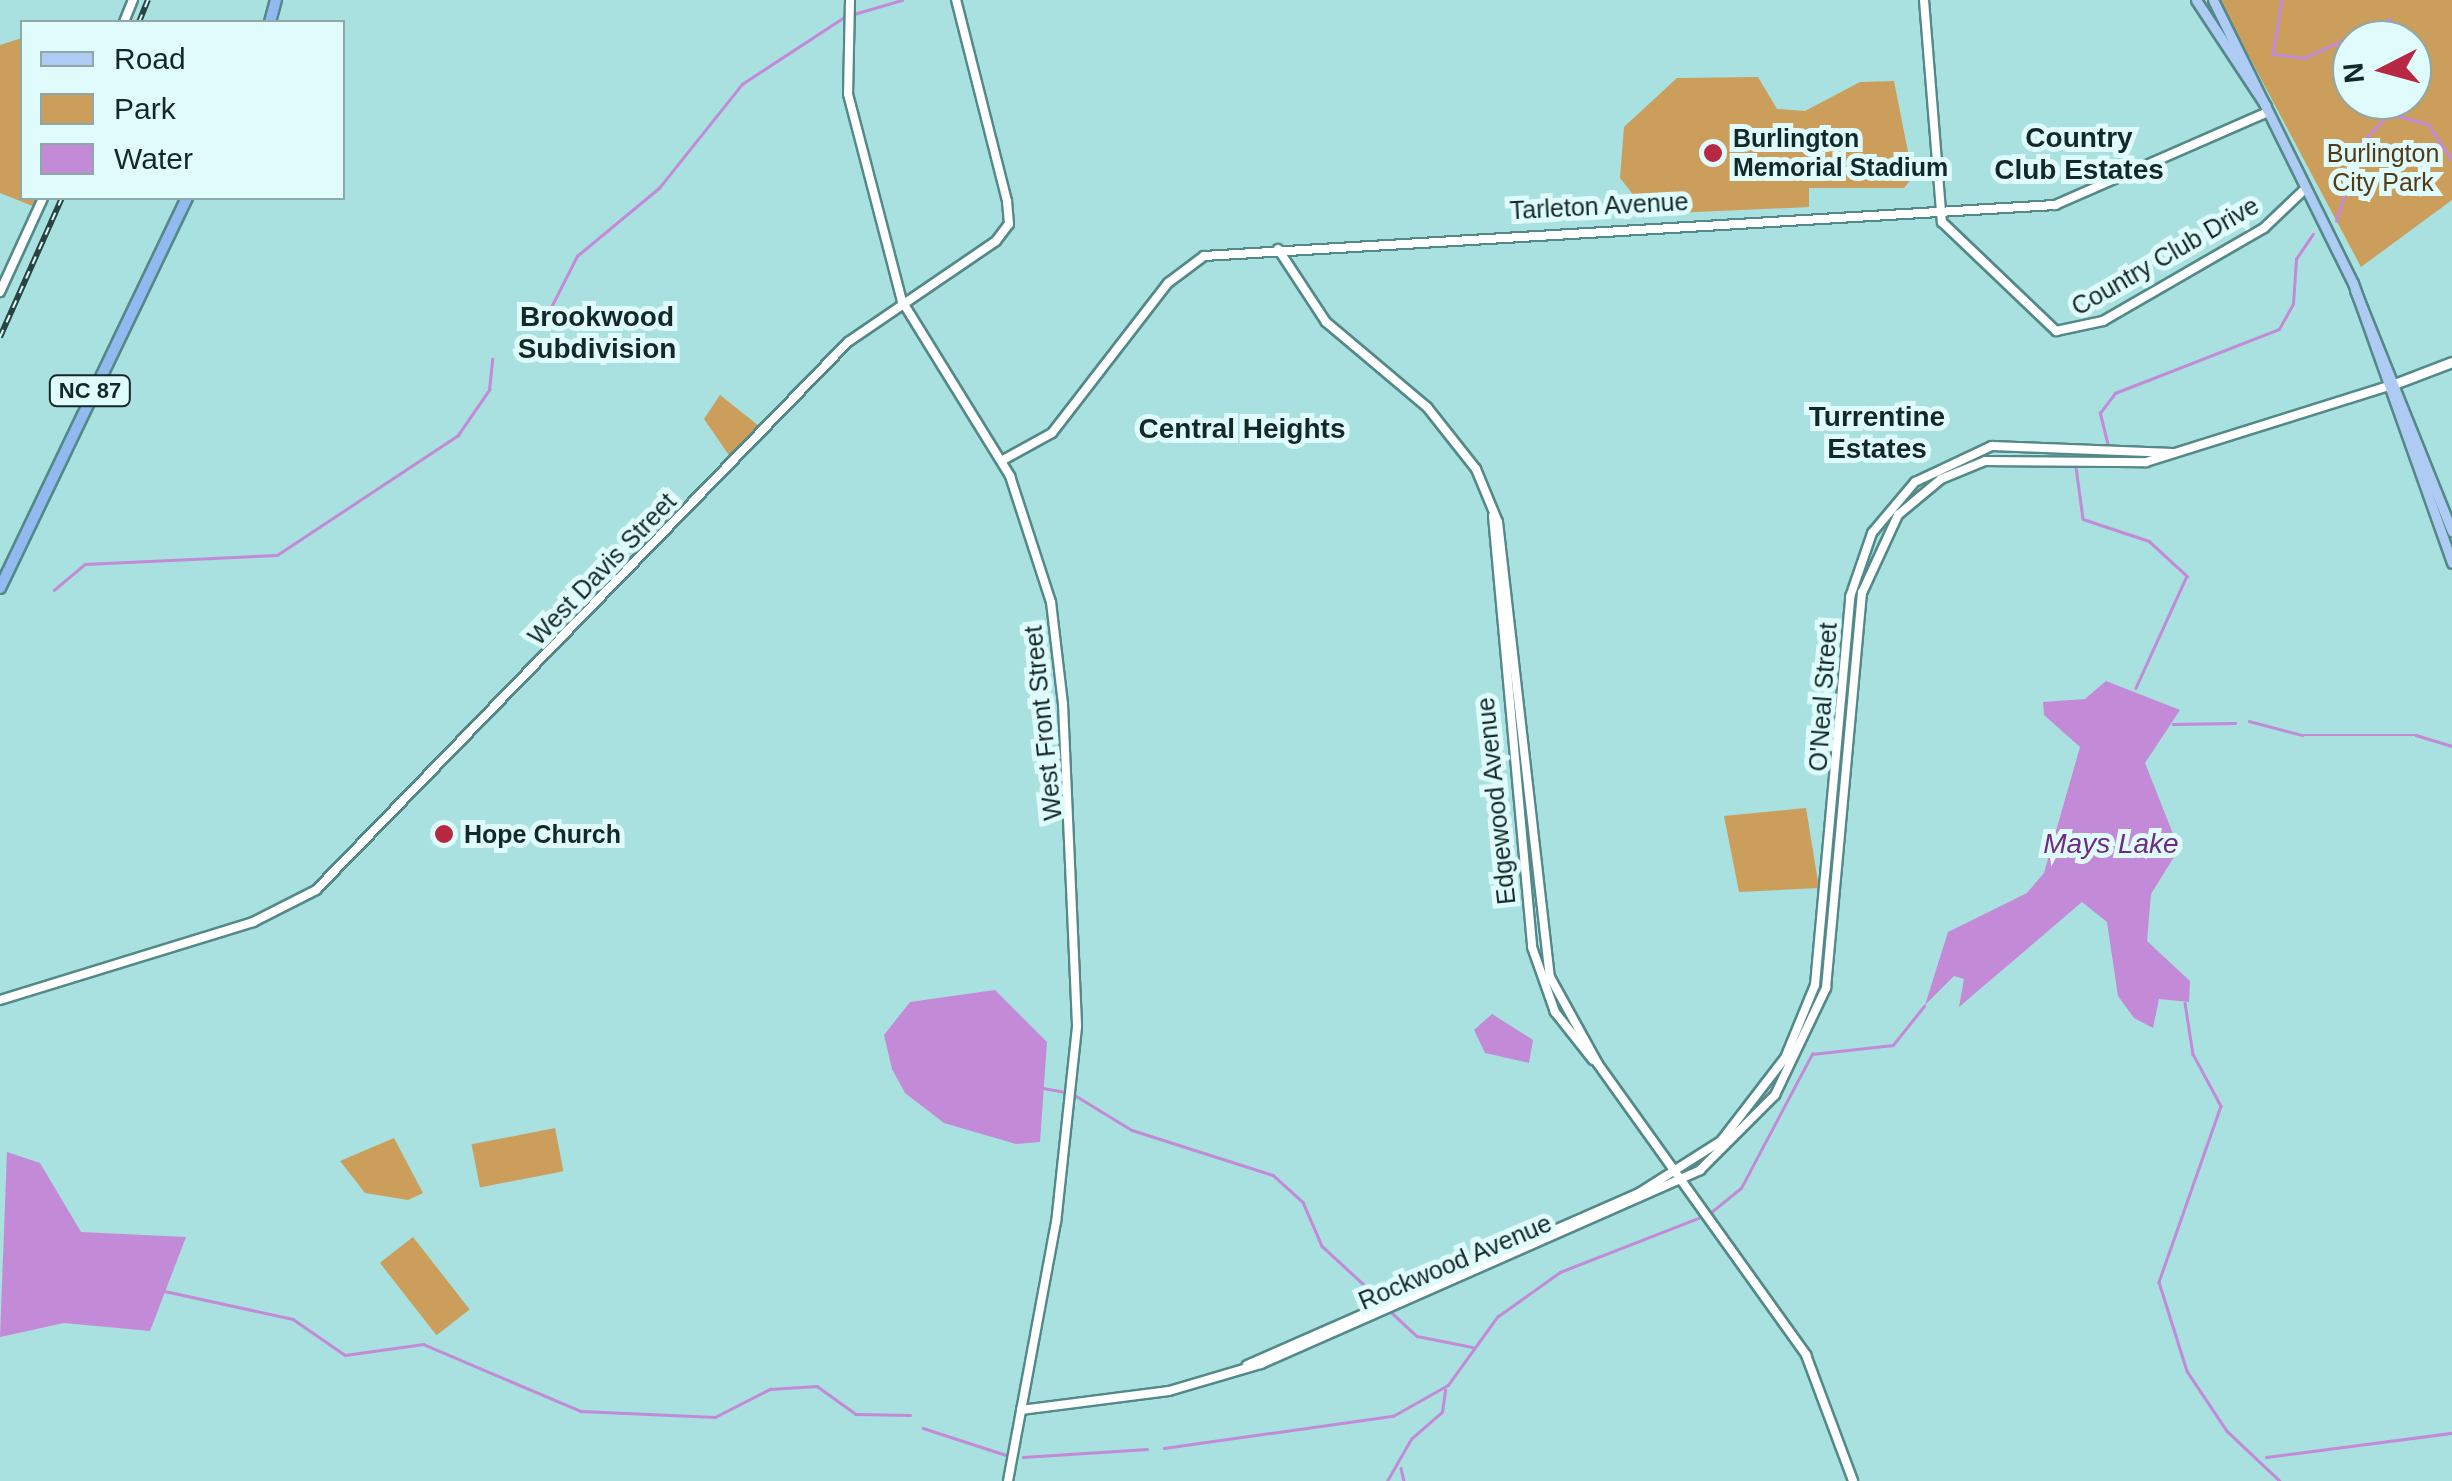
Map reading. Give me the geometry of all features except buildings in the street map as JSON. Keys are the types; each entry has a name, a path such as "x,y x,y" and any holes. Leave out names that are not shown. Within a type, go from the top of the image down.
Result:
{"highway":[{"name":"NC 87","path":"0,588 186,200"}],"main road":[{"path":"2196,0 2267,109"},
{"path":"2213,0 2399,383 2452,531"},
{"path":"2356,290 2452,564"},
{"name":"O'Neal Street","path":"2388,386 2452,362"}],"street":[{"name":"West Davis Street","path":"0,1000 253,922 319,888 832,357 902,301 974,258 1009,224 956,0"},
{"path":"1924,0 1941,212"},
{"name":"West Front Street","path":"850,4 849,100 902,301 1003,460 1053,615 1080,952 1064,1168 1008,1481"},
{"name":"Tarleton Avenue","path":"1003,460 1052,433 1186,266 1278,249 2068,202 2267,109"},
{"name":"Country Club Drive","path":"1941,212 1945,228 2045,325 2072,333 2264,228 2306,188"},
{"path":"0,292 42,200"},
{"name":"Edgewood Avenue","path":"1278,249 1326,322 1456,438 1493,516 1542,968 1598,1064 1684,1175 1816,1370 1853,1481"},
{"name":"O'Neal Street","path":"1684,1175 1776,1095 1826,988 1862,593 1883,536 1926,489 1986,461 2129,463 2192,452 2388,386"},
{"name":"Rockwood Avenue","path":"1021,1410 1169,1391 1235,1372 1684,1175"}],"green space":[{"name":"Burlington City Park","path":"2219,0 2452,0 2452,200 2361,267"},
{"path":"20,39 20,200 39,200 35,207 0,193 0,45"},
{"name":"Burlington Memorial Stadium","path":"1758,77 1777,109 1805,111 1860,82 1894,81 1913,177 1904,188 1809,188 1809,207 1652,214 1643,207 1620,178 1624,127 1677,78"},
{"path":"720,395 764,430 733,461 704,419"},
{"path":"1806,808 1819,888 1739,892 1724,816"},
{"path":"555,1128 563,1171 480,1187 472,1144"},
{"path":"394,1138 423,1193 408,1200 365,1193 340,1161"},
{"path":"413,1237 470,1309 437,1335 380,1263"}],"water":[{"name":"Mays Lake","path":"2106,681 2180,710 2145,763 2179,849 2151,894 2147,941 2190,981 2189,1002 2159,999 2153,1028 2134,1018 2118,996 2107,922 2082,902 1959,1007 1964,979 1954,976 1925,1005 1948,932 2027,893 2044,873 2080,747 2044,715 2043,702 2085,699"},
{"path":"995,990 1047,1042 1040,1142 1016,1144 944,1123 905,1093 892,1069 884,1035 910,1002"},
{"path":"1492,1014 1533,1040 1529,1063 1485,1053 1474,1030"},
{"path":"7,1152 40,1163 81,1232 186,1237 150,1331 64,1323 0,1337"}],"waterway":[{"path":"854,14 902,0"},
{"path":"2282,0 2273,54 2304,58 2332,45"},
{"path":"545,319 577,256 659,188 742,84 846,16"},
{"path":"2336,221 2360,144 2383,120"},
{"path":"2413,120 2428,124 2452,160"},
{"path":"2108,446 2100,413 2115,393 2279,329 2293,304 2296,259 2313,234"},
{"path":"54,590 85,564 277,555 458,435 489,390 492,359"},
{"path":"2076,467 2083,519 2149,541 2187,576 2136,688"},
{"path":"2249,721 2302,735 2416,735 2452,746"},
{"path":"2173,724 2235,723"},
{"path":"2185,1003 2193,1054 2221,1106 2159,1282 2187,1371 2227,1431 2280,1481"},
{"path":"1709,1214 1741,1188 1812,1054 1893,1045 1924,1006"},
{"path":"1043,1088 1065,1092"},
{"path":"1073,1094 1132,1130 1273,1175 1303,1202 1322,1246 1383,1302"},
{"path":"1164,1448 1393,1416 1448,1385 1497,1317 1560,1272 1701,1217"},
{"path":"160,1290 293,1319 345,1355 423,1344 581,1411 715,1417 770,1389 817,1386 856,1414 910,1415"},
{"path":"1391,1312 1417,1336 1472,1347"},
{"path":"1387,1481 1411,1439 1442,1412 1445,1390"},
{"path":"923,1428 1006,1455"},
{"path":"2266,1457 2452,1433"},
{"path":"1023,1457 1147,1449"},
{"path":"1401,1468 1404,1481"}],"railway":[{"path":"140,20 148,0"},
{"path":"0,337 61,200"}],"place":[{"name":"Burlington Memorial Stadium","path":"1713,153"},
{"name":"Hope Church","path":"444,834"}],"district":[{"name":"Country Club Estates","path":"2079,154"},
{"name":"Brookwood Subdivision","path":"597,333"},
{"name":"Central Heights","path":"1242,429"},
{"name":"Turrentine Estates","path":"1877,433"}]}
